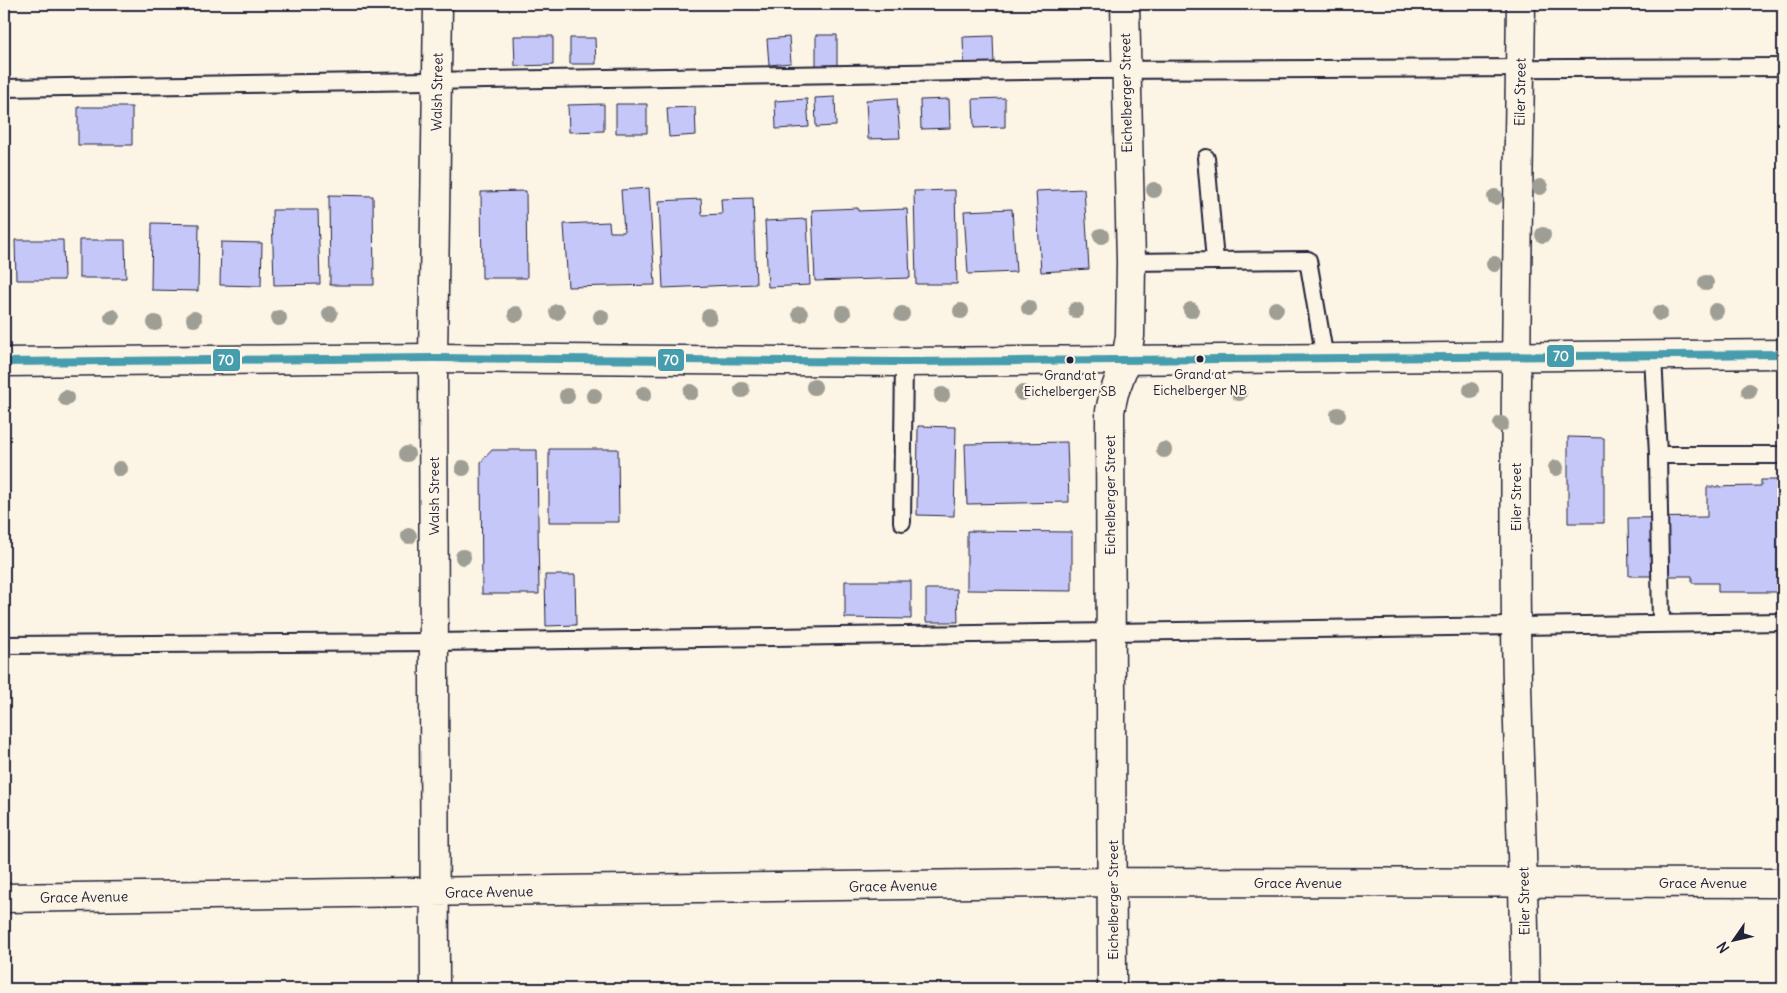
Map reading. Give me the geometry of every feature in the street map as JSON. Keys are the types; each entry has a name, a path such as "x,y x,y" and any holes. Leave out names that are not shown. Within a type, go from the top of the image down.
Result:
{"street":[{"name":"Walsh Street","path":"435,989 436,642 433,358 438,4"},
{"name":"Eichelberger Street","path":"1112,989 1110,411 1114,393 1126,360 1130,336 1131,262 1125,70 1125,4"},
{"name":"Eiler Street","path":"1521,4 1516,358 1516,626 1524,883 1525,989"},
{"path":"4,362 433,358 904,362 1516,358 1783,354"},
{"name":"Grace Avenue","path":"4,898 1113,882 1783,883"}],"lane":[{"path":"4,88 1125,70 1783,67"},
{"path":"1206,158 1215,261"},
{"path":"1131,262 1308,260 1325,359"},
{"path":"1653,356 1658,455 1660,623"},
{"path":"902,522 904,362"},
{"path":"1658,455 1783,455"},
{"path":"4,645 436,642 1110,630 1783,622"}],"building":[{"path":"816,35 837,35 837,65 816,66"},
{"path":"514,36 553,36 553,65 515,66"},
{"path":"993,36 994,66 964,67 963,37"},
{"path":"789,37 791,63 769,65 767,39"},
{"path":"570,38 595,38 596,64 570,64"},
{"path":"835,97 836,126 816,127 815,98"},
{"path":"897,98 900,138 868,139 866,100"},
{"path":"1005,98 1005,127 974,128 973,99"},
{"path":"807,99 809,127 776,129 775,101"},
{"path":"949,99 950,128 921,129 920,100"},
{"path":"604,104 604,131 569,132 568,105"},
{"path":"616,104 647,104 647,133 616,133"},
{"path":"78,107 132,107 132,145 78,145"},
{"path":"695,107 696,135 669,137 667,108"},
{"path":"649,188 655,285 568,287 564,224 609,222 610,232 624,232 621,190"},
{"path":"1084,189 1089,269 1041,272 1036,191"},
{"path":"955,190 957,284 916,284 914,191"},
{"path":"526,191 527,278 482,278 481,192"},
{"path":"329,195 373,196 374,285 330,285"},
{"path":"753,198 756,284 663,288 659,201 701,199 702,215 722,214 721,199"},
{"path":"858,208 858,211 907,209 910,278 815,281 812,210"},
{"path":"1012,209 1016,272 968,274 964,211"},
{"path":"272,210 318,210 320,284 274,285"},
{"path":"807,219 810,285 768,287 765,221"},
{"path":"152,223 199,224 198,291 151,290"},
{"path":"15,240 63,240 64,280 16,280"},
{"path":"79,240 125,240 126,278 79,278"},
{"path":"221,242 262,243 261,286 220,285"},
{"path":"918,426 956,427 954,516 917,515"},
{"path":"1568,437 1604,438 1604,523 1568,523"},
{"path":"1067,442 1069,502 967,504 965,444"},
{"path":"549,449 618,449 619,522 549,522"},
{"path":"492,450 537,450 539,594 482,594 481,462"},
{"path":"1761,480 1783,480 1782,592 1718,592 1718,583 1692,583 1692,576 1629,576 1628,518 1707,517 1707,487 1761,486"},
{"path":"967,531 1072,532 1072,591 967,590"},
{"path":"545,575 575,575 576,625 546,626"},
{"path":"845,581 911,581 911,619 845,618"},
{"path":"926,589 957,589 958,622 926,622"}],"transit line":[{"name":"70","path":"4,362 433,358 904,362 1783,354"}],"place":[{"name":"Grand at Eichelberger NB","path":"1200,359"},
{"name":"Grand at Eichelberger SB","path":"1070,360"}]}
